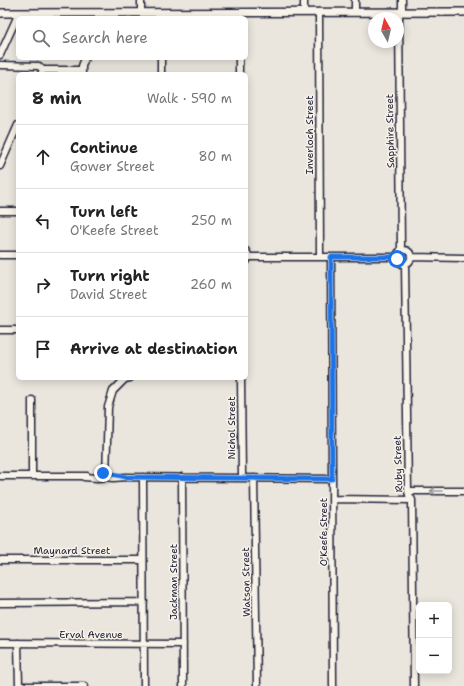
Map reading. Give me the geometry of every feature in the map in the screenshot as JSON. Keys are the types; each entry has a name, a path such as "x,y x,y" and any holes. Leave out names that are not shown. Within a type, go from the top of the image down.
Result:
{"main road":[{"path":"0,13 141,12 160,15 239,15 304,12 368,12"},
{"path":"404,12 464,12"}],"street":[{"path":"141,0 141,12"},
{"path":"304,0 304,12"},
{"path":"355,0 355,12"},
{"name":"Sapphire Street","path":"400,12 402,0"},
{"name":"Inverloch Street","path":"319,12 320,257"},
{"path":"0,55 16,20"},
{"name":"Sapphire Street","path":"400,48 401,250"},
{"path":"0,66 39,66 42,72 82,70 84,60"},
{"path":"161,60 161,72"},
{"path":"239,60 239,72"},
{"path":"0,166 16,130"},
{"path":"0,211 16,211"},
{"path":"401,250 407,250 411,257 409,262 403,264 398,262 397,257 401,250"},
{"path":"0,255 16,255"},
{"path":"248,257 397,257"},
{"name":"O'Keefe Street","path":"331,257 334,686"},
{"path":"411,257 464,258"},
{"name":"Ruby Street","path":"405,264 408,491 412,500 414,686"},
{"path":"0,330 16,330"},
{"path":"106,475 108,407 113,391 124,380"},
{"name":"Nichol Street","path":"241,380 242,478"},
{"path":"32,400 32,476"},
{"path":"0,476 97,478 106,475 113,478 182,477 332,479"},
{"path":"143,477 144,686"},
{"name":"Jackman Street","path":"182,477 183,686"},
{"name":"Watson Street","path":"254,478 257,686"},
{"path":"408,491 464,491"},
{"path":"332,500 412,500"},
{"name":"Maynard Street","path":"0,560 143,560"},
{"path":"0,603 144,602"},
{"name":"Erval Avenue","path":"0,643 183,644"},
{"path":"18,643 19,686 84,686"}],"route":[{"path":"103,473 126,477 332,479 331,257 397,257 397,259"}]}
